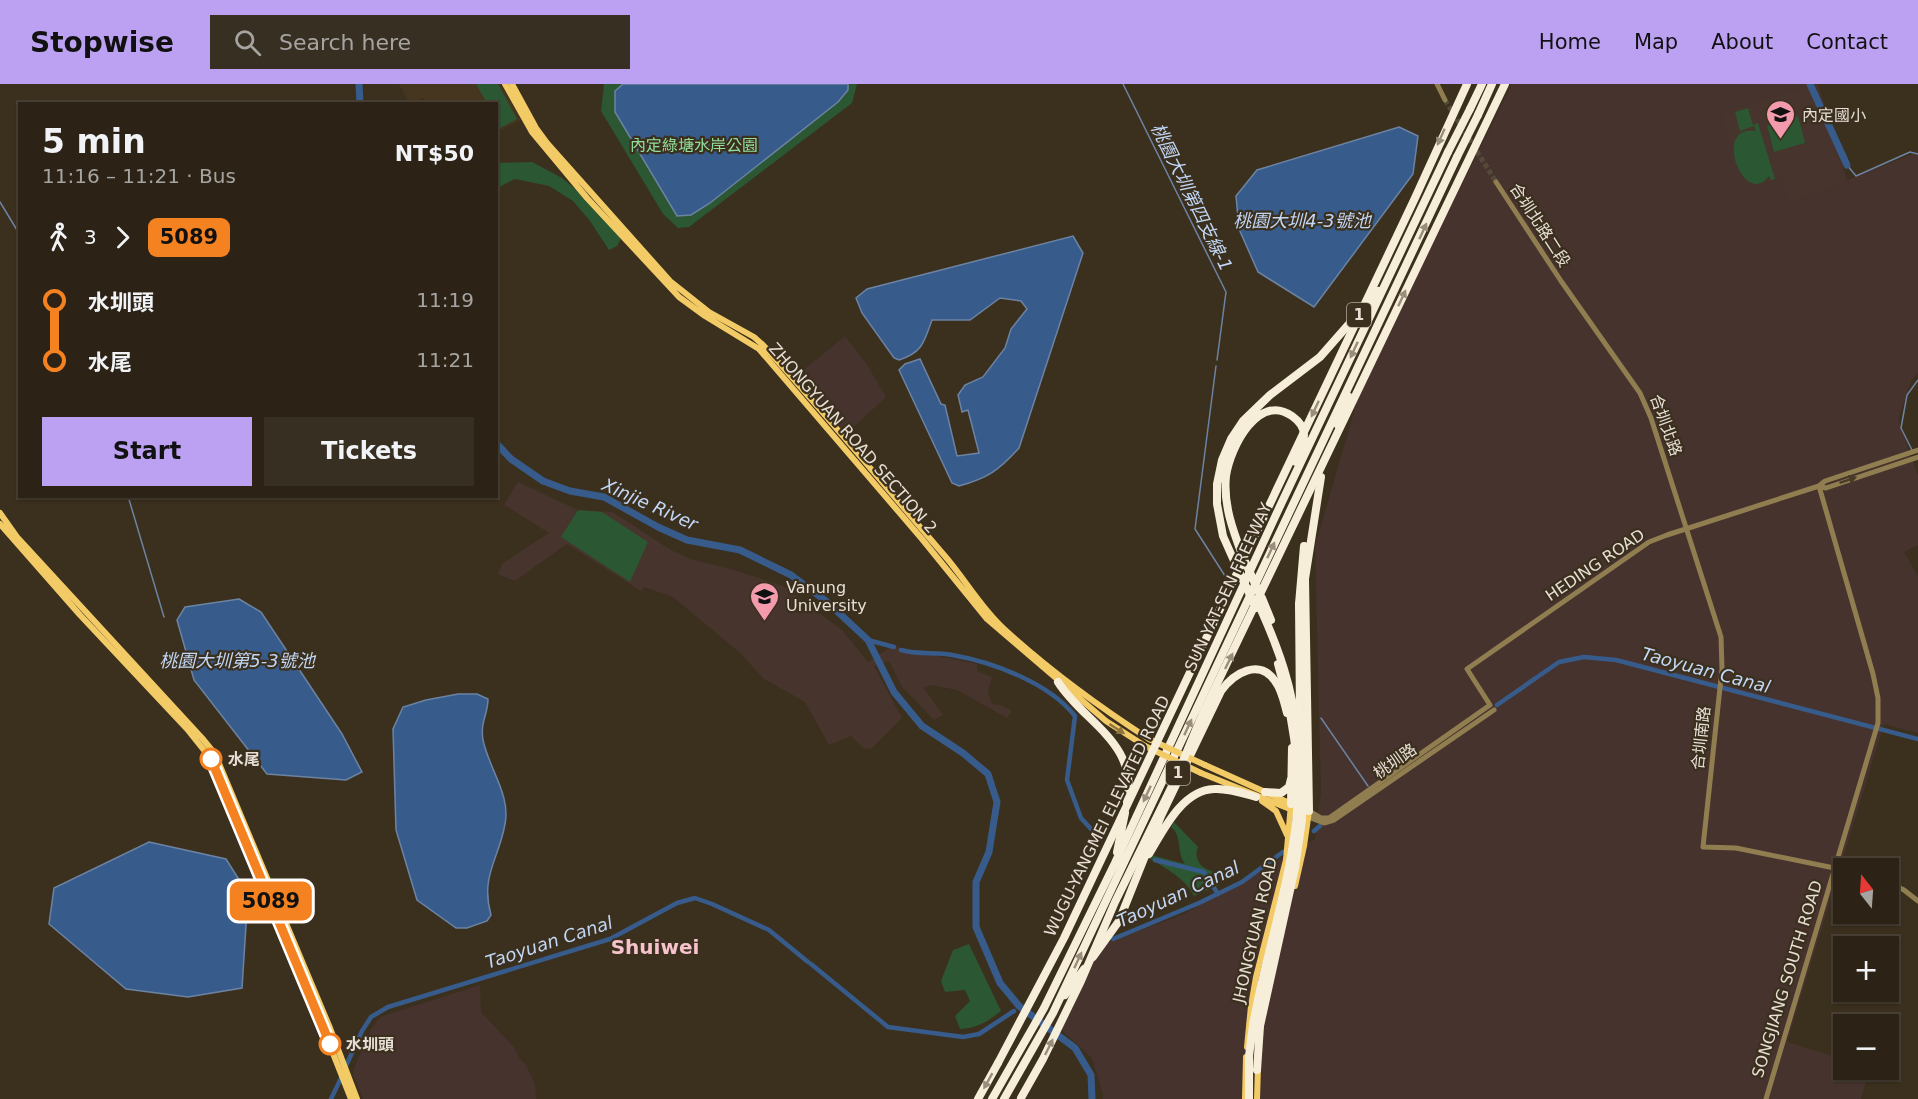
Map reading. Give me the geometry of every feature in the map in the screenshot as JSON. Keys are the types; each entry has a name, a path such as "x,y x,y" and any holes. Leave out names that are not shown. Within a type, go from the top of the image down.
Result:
{"highway":[{"name":"WUGU-YANGMEI ELEVATED ROAD","path":"978,1099 1064,938 1467,84"},
{"name":"SUN YAT-SEN FREEWAY","path":"992,1099 1044,1008 1115,862 1281,504 1482,84"},
{"name":"SUN YAT-SEN FREEWAY","path":"1004,1099 1053,1013 1492,84"},
{"name":"1","path":"1020,1099 1043,1059 1081,981 1203,713 1505,84"},
{"path":"1300,811 1299,748 1293,697 1278,646 1230,539 1224,511 1222,481 1226,462 1243,421 1270,395 1320,357 1388,278"},
{"path":"1257,1070 1256,1025 1295,868 1302,820 1304,788 1299,604 1301,560 1306,531 1321,477 1361,359"},
{"path":"1281,504 1302,446 1304,434 1301,424 1284,411 1269,410 1257,417 1244,430 1234,452 1227,474 1227,505 1239,560 1290,667 1307,739"},
{"path":"1309,814 1305,579 1321,477"},
{"path":"1247,1099 1250,1056 1289,870 1296,821 1298,769 1287,693 1259,604"},
{"path":"1053,1013 1119,921 1161,816 1221,691 1236,674 1251,669 1258,670 1276,682 1282,697 1291,740"},
{"path":"1058,682 1064,691 1108,734 1123,758 1130,786 1115,862"},
{"path":"1291,807 1293,697"},
{"path":"1265,792 1276,794 1284,791 1291,781 1293,769"},
{"path":"1139,871 1175,814 1192,796 1211,789 1233,790 1256,797"}],"main road":[{"name":"ZHONGYUAN ROAD SECTION 2","path":"504,84 526,124 545,150 625,236 683,293 759,349 922,538 987,619 1106,721 1145,746 1201,773 1247,790"},
{"name":"ZHONGYUAN ROAD SECTION 2","path":"512,84 536,129 625,236"},
{"name":"ZHONGYUAN ROAD SECTION 2","path":"734,330 763,345 820,407 945,556 978,601 1003,628 1088,698 1149,739 1265,792"},
{"path":"0,513 17,537 215,754 357,1099"},
{"path":"0,524 211,759 293,952 351,1099"},
{"path":"1247,790 1309,814"},
{"path":"1247,790 1276,811 1287,836"},
{"path":"1265,792 1291,807"},
{"name":"JHONGYUAN ROAD","path":"1247,1099 1245,1071 1251,1006 1256,977 1286,860 1291,807"},
{"path":"1294,890 1300,811"},
{"name":"JHONGYUAN ROAD","path":"1257,1099 1257,1070 1270,986 1304,846 1309,814"}],"street":[{"path":"1437,84 1445,100"},
{"name":"合圳北路二段","path":"1496,182 1561,281"},
{"name":"合圳北路","path":"1561,281 1640,393 1651,418 1685,529"},
{"name":"HEDING ROAD","path":"1819,486 1826,488 1878,471 1916,454"},
{"name":"HEDING ROAD","path":"1492,707 1467,669 1649,542 1819,486 1825,481 1876,464 1916,454"},
{"name":"SONGJIANG SOUTH ROAD","path":"1819,486 1878,698 1877,731 1837,858"},
{"name":"合圳南路","path":"1685,529 1721,637 1721,682 1703,847 1736,848 1833,868"},
{"name":"桃圳路","path":"1309,814 1329,818 1492,707"},
{"name":"SONGJIANG SOUTH ROAD","path":"1766,1099 1833,871"},
{"path":"1899,888 1918,901"}],"shaded area":[{"path":"399,84 501,84 521,120 498,132 498,102 426,102 424,98 408,102"},
{"path":"1512,84 1818,84 1847,180 1918,152 1918,373 1911,381 1898,419 1918,476 1918,545 1904,552 1918,576 1918,733 1884,724 1843,858 1833,858 1833,891 1787,1042 1833,1056 1833,1080 1866,1080 1861,1099 1103,1099 1092,1058 1060,1029 1101,945 1184,914 1315,839 1321,792 1315,546 1362,385"},
{"name":"內定國小","path":"1808,86 1831,135 1845,184 1820,192 1816,190 1807,196 1789,202 1781,178 1746,189 1721,113"},
{"path":"845,336 866,363 886,397 846,434 796,376"},
{"name":"Vanung University","path":"518,482 578,510 613,512 669,549 693,560 728,568 783,586 842,630 868,662 892,646 977,664 977,671 992,677 988,691 992,704 1012,711 1007,718 957,690 931,685 924,688 943,715 934,720 902,687 889,661 874,666 902,718 871,749 863,748 851,736 829,745 805,702 764,679 740,653 673,597 644,587 641,591 567,544 515,581 497,574 503,563 549,533 504,505"},
{"path":"480,985 481,1012 513,1046 525,1064 535,1083 536,1099 363,1099 353,1075 354,1068 371,1029 380,1017"}],"green space":[{"path":"476,84 498,84 517,119 500,128 498,102 486,102"},
{"name":"內定綠塘水岸公園","path":"604,84 857,84 852,103 689,227 678,228 663,214 601,111"},
{"path":"1748,108 1753,125 1758,123 1775,179 1771,180 1769,176 1759,184 1750,182 1742,175 1736,163 1734,151 1736,139 1743,132 1756,131 1754,126 1740,131 1735,112"},
{"path":"1798,116 1805,143 1774,152 1767,125"},
{"path":"532,162 562,178 579,192 621,238 617,246 609,250 590,221 573,201 549,186 515,179 498,188 498,163"},
{"path":"578,510 602,512 648,542 630,582 561,537"},
{"path":"1174,822 1198,847 1197,859 1204,868 1212,871 1219,885 1194,896 1181,879 1150,859 1151,855 1185,864 1177,835 1171,827"},
{"path":"969,944 1001,1011 982,1024 960,1029 955,1016 970,1001 965,990 945,992 941,981 953,950"}],"water":[{"name":"內定綠塘水岸公園","path":"623,84 848,84 848,90 838,102 710,203 691,215 677,216 615,112 615,91"},
{"name":"桃園大圳4-3號池","path":"1399,127 1418,136 1413,174 1314,307 1258,272 1239,229 1236,196 1257,170"},
{"path":"1073,236 1083,253 1019,448 1005,463 985,477 959,486 952,483 899,370 905,364 920,359 941,404 945,405 957,456 979,453 968,410 962,412 958,395 965,385 983,377 1005,348 1011,329 1027,309 1021,301 1000,298 970,320 932,320 918,350 899,360 894,358 862,313 856,298 867,289"},
{"name":"桃園大圳第5-3號池","path":"239,599 261,612 342,734 362,772 346,780 267,774 194,680 177,620 185,607"},
{"path":"458,694 477,694 488,699 483,740 502,792 506,813 502,836 489,878 488,901 491,915 487,921 467,928 456,928 417,900 396,830 393,729 403,707"},
{"path":"149,842 226,859 248,894 242,988 188,997 126,989 49,924 54,888"}],"waterway":[{"name":"Xinjie River","path":"359,84 360,102"},
{"name":"桃園大圳第四支線-1","path":"1123,84 1226,292 1217,360"},
{"path":"1810,84 1847,165"},
{"path":"1847,165 1856,176 1910,152 1918,154"},
{"path":"0,202 18,232"},
{"name":"桃園大圳第四支線-1","path":"1216,366 1195,529 1227,579"},
{"path":"1912,450 1901,428 1907,395 1918,380"},
{"name":"Xinjie River","path":"498,445 511,459 543,481 570,491 604,497 687,540 740,550 791,575 826,601 868,640 894,692 922,726 963,753 988,774 997,802 989,852 976,882 976,927 1000,983 1019,1006 1075,1048 1091,1075 1092,1099"},
{"path":"129,498 164,617"},
{"path":"868,640 894,647"},
{"path":"901,650 952,655 985,663 1035,684 1064,704 1075,716 1067,780 1081,818 1100,839"},
{"name":"Taoyuan Canal","path":"1497,705 1559,662 1584,657 1616,660 1918,739"},
{"path":"1321,718 1368,786"},
{"name":"Taoyuan Canal","path":"1314,831 1320,826"},
{"name":"Taoyuan Canal","path":"1113,939 1199,903 1242,882 1283,852"},
{"path":"1155,860 1204,872 1218,894"},
{"name":"Taoyuan Canal","path":"345,1068 371,1017 388,1007 610,939 677,903 695,898 769,930 808,962"},
{"name":"Taoyuan Canal","path":"811,964 888,1027 963,1037 979,1034 1014,1011"},
{"name":"Taoyuan Canal","path":"331,1099 342,1076"}],"tunnel":[{"path":"1445,100 1496,182"}],"bus line":[{"name":"5089","path":"211,759 330,1044"}],"place":[{"name":"內定國小","path":"1781,140"},
{"name":"Vanung University","path":"765,622"},
{"name":"水尾","path":"211,759"},
{"name":"水圳頭","path":"330,1044"}],"district":[{"name":"Shuiwei","path":"655,947"}]}
